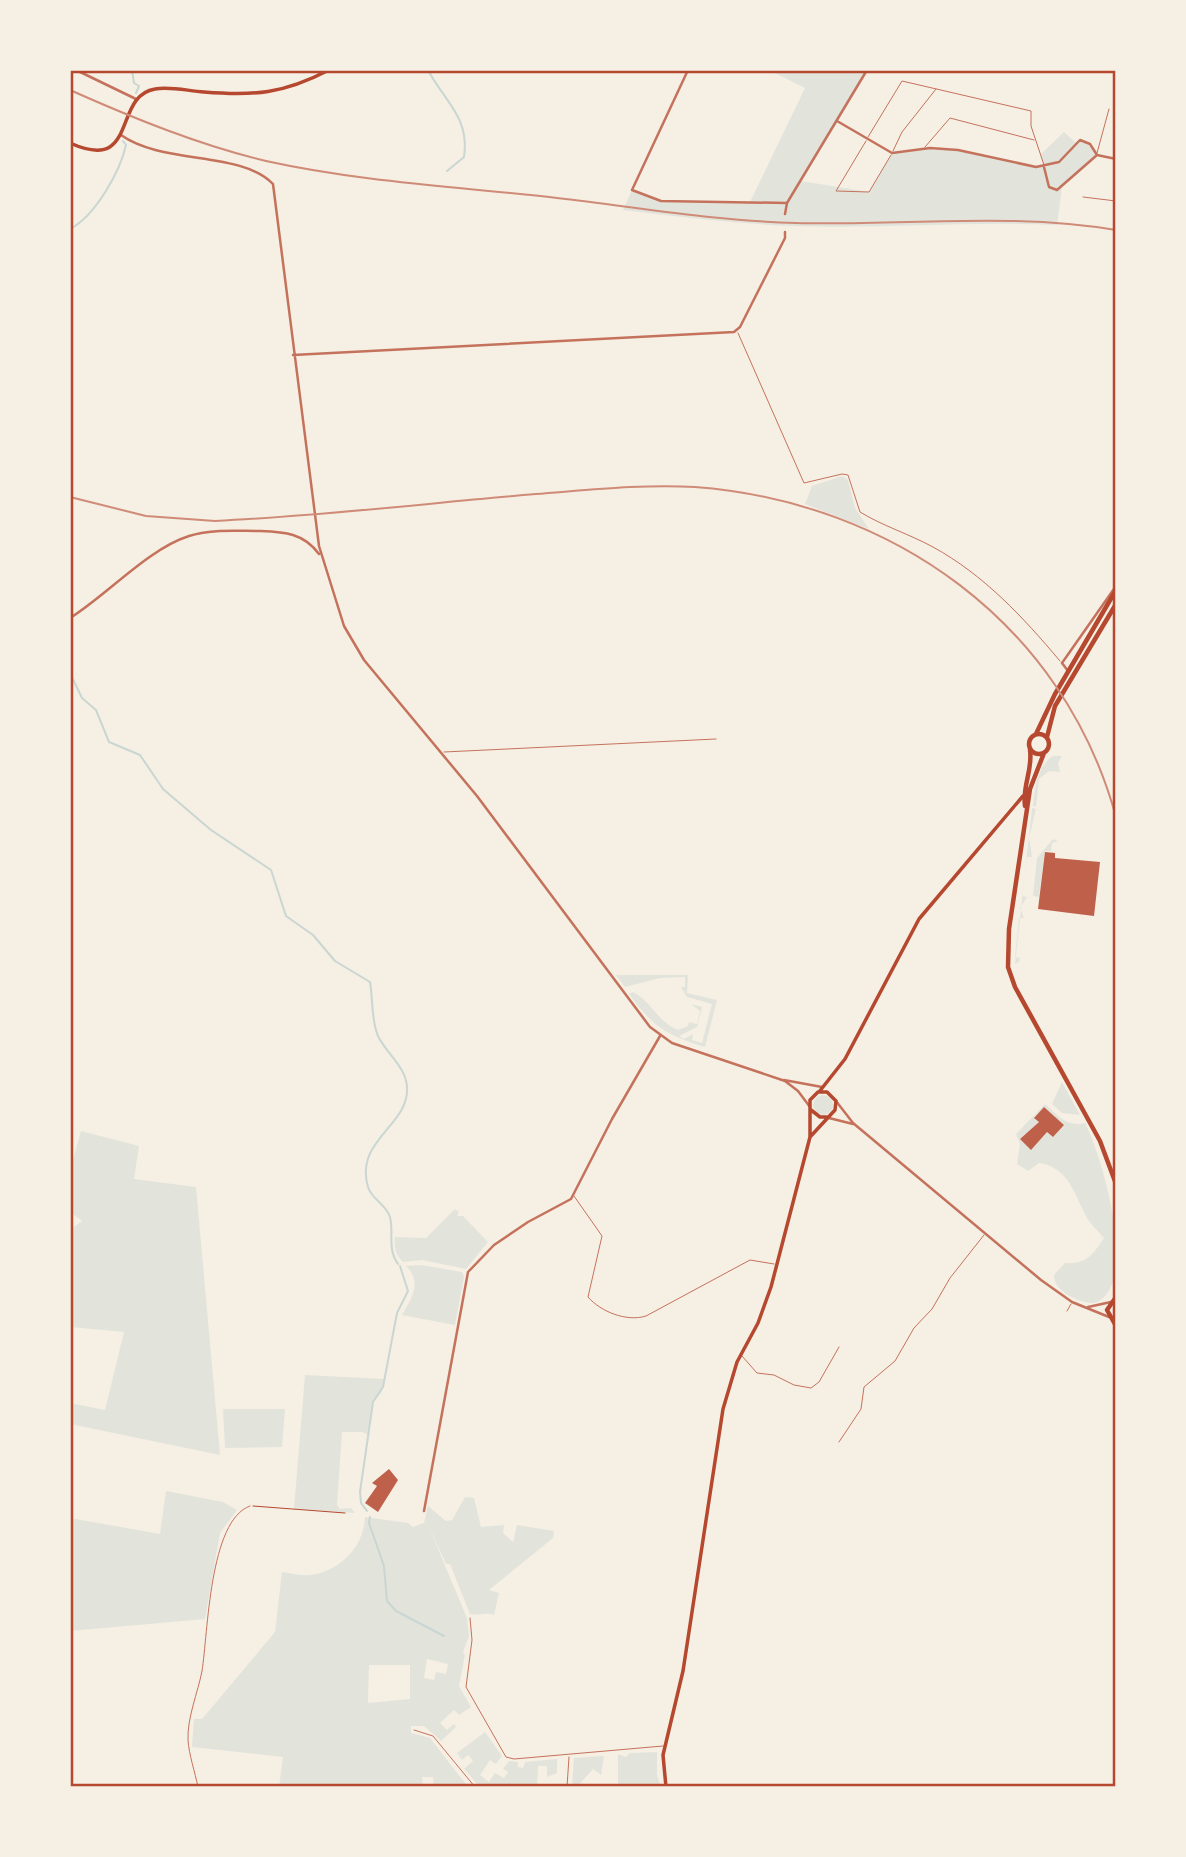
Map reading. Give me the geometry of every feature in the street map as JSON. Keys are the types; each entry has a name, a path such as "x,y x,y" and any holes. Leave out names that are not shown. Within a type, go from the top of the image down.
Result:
{"main road":[{"path":"70,143 96,151 112,145 121,135 136,99 155,89 252,95 282,91 329,70"},
{"path":"666,1787 662,1768 665,1746 683,1671 723,1409 740,1355 761,1319 777,1265 810,1137 810,1100 845,1059 922,915 1017,806 1031,764 1031,737 1036,734 1055,694 1116,588"},
{"path":"1116,604 1049,720 1047,737 1050,745 1032,779 1009,929 1009,973 1100,1141 1116,1184"},
{"path":"1036,734 1047,737"},
{"path":"1030,747 1035,753 1044,753"},
{"path":"1023,793 1026,810"},
{"path":"810,1137 828,1116 836,1101 831,1094 820,1090"},
{"path":"810,1108 815,1115 828,1116"},
{"path":"1113,1321 1107,1310 1114,1300"}],"street":[{"path":"76,70 136,99"},
{"path":"688,70 632,190 661,201 787,203"},
{"path":"785,214 787,203 867,70"},
{"path":"837,121 892,153 923,149 958,150 1044,167 1059,162 1080,139 1090,144 1097,155 1116,159"},
{"path":"121,135 158,152 231,165 272,183 321,557 340,617 354,645 531,866 642,1018 660,1037 820,1090"},
{"path":"1044,167 1049,187 1057,190 1097,155"},
{"path":"293,355 737,331 785,238 785,232"},
{"path":"70,618 159,552 191,536 228,532 288,533 306,539 321,557"},
{"path":"1069,671 1062,663 1116,588"},
{"path":"424,1511 468,1272 494,1245 574,1196 612,1119 660,1037"},
{"path":"781,1079 796,1088 810,1108"},
{"path":"836,1101 856,1126 986,1234 1072,1302 1113,1321"},
{"path":"828,1116 856,1126"},
{"path":"1085,1307 1114,1300"}],"lane":[{"path":"936,89 902,132 869,192 836,191 902,81 1031,111 1035,140 1044,167"},
{"path":"1097,155 1109,109"},
{"path":"923,149 950,118 1035,140"},
{"path":"1083,197 1116,201"},
{"path":"737,331 803,481 807,484 842,474 848,475 855,506 860,512 933,547 964,567 1020,613 1062,663"},
{"path":"441,752 716,739"},
{"path":"574,1196 602,1236 588,1297 621,1317 633,1319 646,1316 750,1260 777,1265"},
{"path":"839,1442 862,1407 864,1387 895,1361 914,1328 933,1307 950,1278 986,1234"},
{"path":"1067,1311 1072,1302"},
{"path":"740,1355 757,1373 774,1374 809,1388 819,1382 839,1347"},
{"path":"198,1787 188,1742 206,1648 211,1595 224,1536 240,1513 250,1506"},
{"path":"470,1618 472,1640 466,1687 500,1750 514,1759 665,1746"},
{"path":"414,1730 433,1736 475,1787"},
{"path":"567,1787 569,1755"}],"path":[{"path":"250,1506 345,1513"}],"shaded area":[{"path":"769,70 867,70 801,181 869,192 892,153 930,148 958,150 1044,167 1041,154 1064,132 1075,142 1085,140 1097,155 1062,187 1057,225 794,226 623,210 632,190 661,201 750,202 805,88"},
{"path":"842,476 848,480 855,508 869,529 805,504 812,486"},
{"path":"1053,756 1062,756 1058,763 1060,772 1049,771 1039,779 1036,806 1033,806 1040,771"},
{"path":"1032,808 1036,809 1029,838 1032,857 1027,857 1025,875"},
{"path":"1053,839 1058,841 1052,843 1051,851 1045,851 1039,897 1033,896 1037,858"},
{"path":"1020,918 1016,957 1015,957"},
{"path":"616,975 688,975 687,993 717,1000 705,1047 670,1034 661,1028 629,994 633,992 639,996 665,1022 678,1030 688,1026 689,1022 697,1024 700,1011 691,1004 702,1007 697,1027 679,1036 684,1039 693,1034 692,1040 702,1043 712,1004 687,997 681,987 685,987 685,977 660,978 625,987"},
{"path":"1062,1082 1080,1115 1062,1113 1052,1104"},
{"path":"823,1095 830,1098 833,1105 830,1112 823,1115 816,1112 813,1105 816,1098"},
{"path":"1045,1104 1068,1122 1085,1123 1108,1190 1116,1248 1115,1273 1108,1293 1094,1303 1068,1295 1058,1287 1054,1275 1065,1263 1088,1258 1104,1238 1088,1219 1074,1190 1063,1175 1049,1165 1039,1163 1028,1171 1017,1164 1020,1144 1016,1134","holes":["1044,1107 1064,1125 1053,1137 1047,1132 1031,1149 1020,1139 1039,1122 1034,1117"]},
{"path":"81,1131 139,1146 134,1179 196,1187 220,1455 70,1424 70,1403 105,1410 124,1332 70,1327 70,1230 82,1221 70,1212 70,1171"},
{"path":"455,1209 459,1212 457,1216 463,1216 488,1242 466,1269 422,1260 403,1262 396,1251 395,1237 426,1238"},
{"path":"421,1265 462,1272 464,1277 455,1325 402,1315 412,1297 415,1284 406,1266"},
{"path":"305,1375 385,1379 381,1393 373,1402 369,1435 362,1432 342,1432 337,1505 340,1509 351,1508 355,1513 294,1509"},
{"path":"223,1409 285,1409 282,1447 225,1448"},
{"path":"166,1491 223,1502 237,1510 220,1533 205,1619 70,1631 70,1518 160,1534"},
{"path":"465,1497 474,1498 481,1527 504,1525 503,1533 513,1542 517,1525 554,1531 553,1538 489,1590 499,1593 494,1615 470,1614 450,1564 446,1564 429,1527 467,1618 469,1636 463,1652 465,1655 459,1686 471,1707 459,1715 454,1710 440,1723 447,1730 454,1724 456,1727 441,1741 424,1726 411,1726 411,1733 430,1738 468,1787 434,1787 433,1777 422,1777 423,1787 279,1787 283,1757 192,1747 194,1719 202,1719 275,1632 282,1572 310,1575 339,1564 348,1557 360,1539 365,1517 408,1523 413,1527 424,1523 428,1506 446,1521 452,1520","holes":["427,1659 448,1664 446,1674 436,1672 434,1680 424,1678","369,1665 410,1665 410,1699 368,1703"]},
{"path":"485,1732 502,1756 496,1764 490,1760 480,1775 489,1782 495,1773 504,1778 508,1772 503,1769 509,1761 518,1762 518,1767 523,1768 525,1762 557,1759 557,1773 547,1777 547,1766 538,1766 537,1787 480,1787 464,1769 473,1761 468,1755 462,1760 457,1753"},
{"path":"657,1752 657,1775 661,1787 618,1787 618,1754 626,1757 630,1753"},
{"path":"604,1756 601,1775 593,1769 577,1787 572,1786 574,1758"}],"building":[{"path":"1045,852 1055,853 1055,858 1100,862 1094,916 1038,909"},
{"path":"1044,1107 1064,1125 1053,1137 1047,1132 1031,1150 1020,1139 1039,1122 1034,1118"},
{"path":"389,1469 398,1480 378,1512 365,1503 377,1486 372,1483"}],"waterway":[{"path":"132,70 134,83 139,86 136,93"},
{"path":"428,70 454,110 463,131 464,157 447,171"},
{"path":"70,229 88,214 105,192 123,156 126,145 123,141"},
{"path":"70,673 82,698 96,710 109,742 140,755 163,789 211,830 271,870 286,916 313,935 335,961 370,982 378,1036 403,1073 407,1087 406,1100 375,1145 366,1171 370,1191 390,1217 393,1253 398,1264"},
{"path":"367,1511 361,1503 360,1492 373,1402 383,1387 397,1313 408,1291 400,1266"},
{"path":"370,1517 369,1523 384,1566 387,1601 396,1611 444,1636"}],"railway":[{"path":"70,90 166,130 241,155 375,179 766,222 996,221 1116,230"},
{"path":"70,497 146,516 215,521 596,489 675,486 767,498 836,518 901,547 959,585 1011,631 1056,686 1091,748 1116,817"}]}
